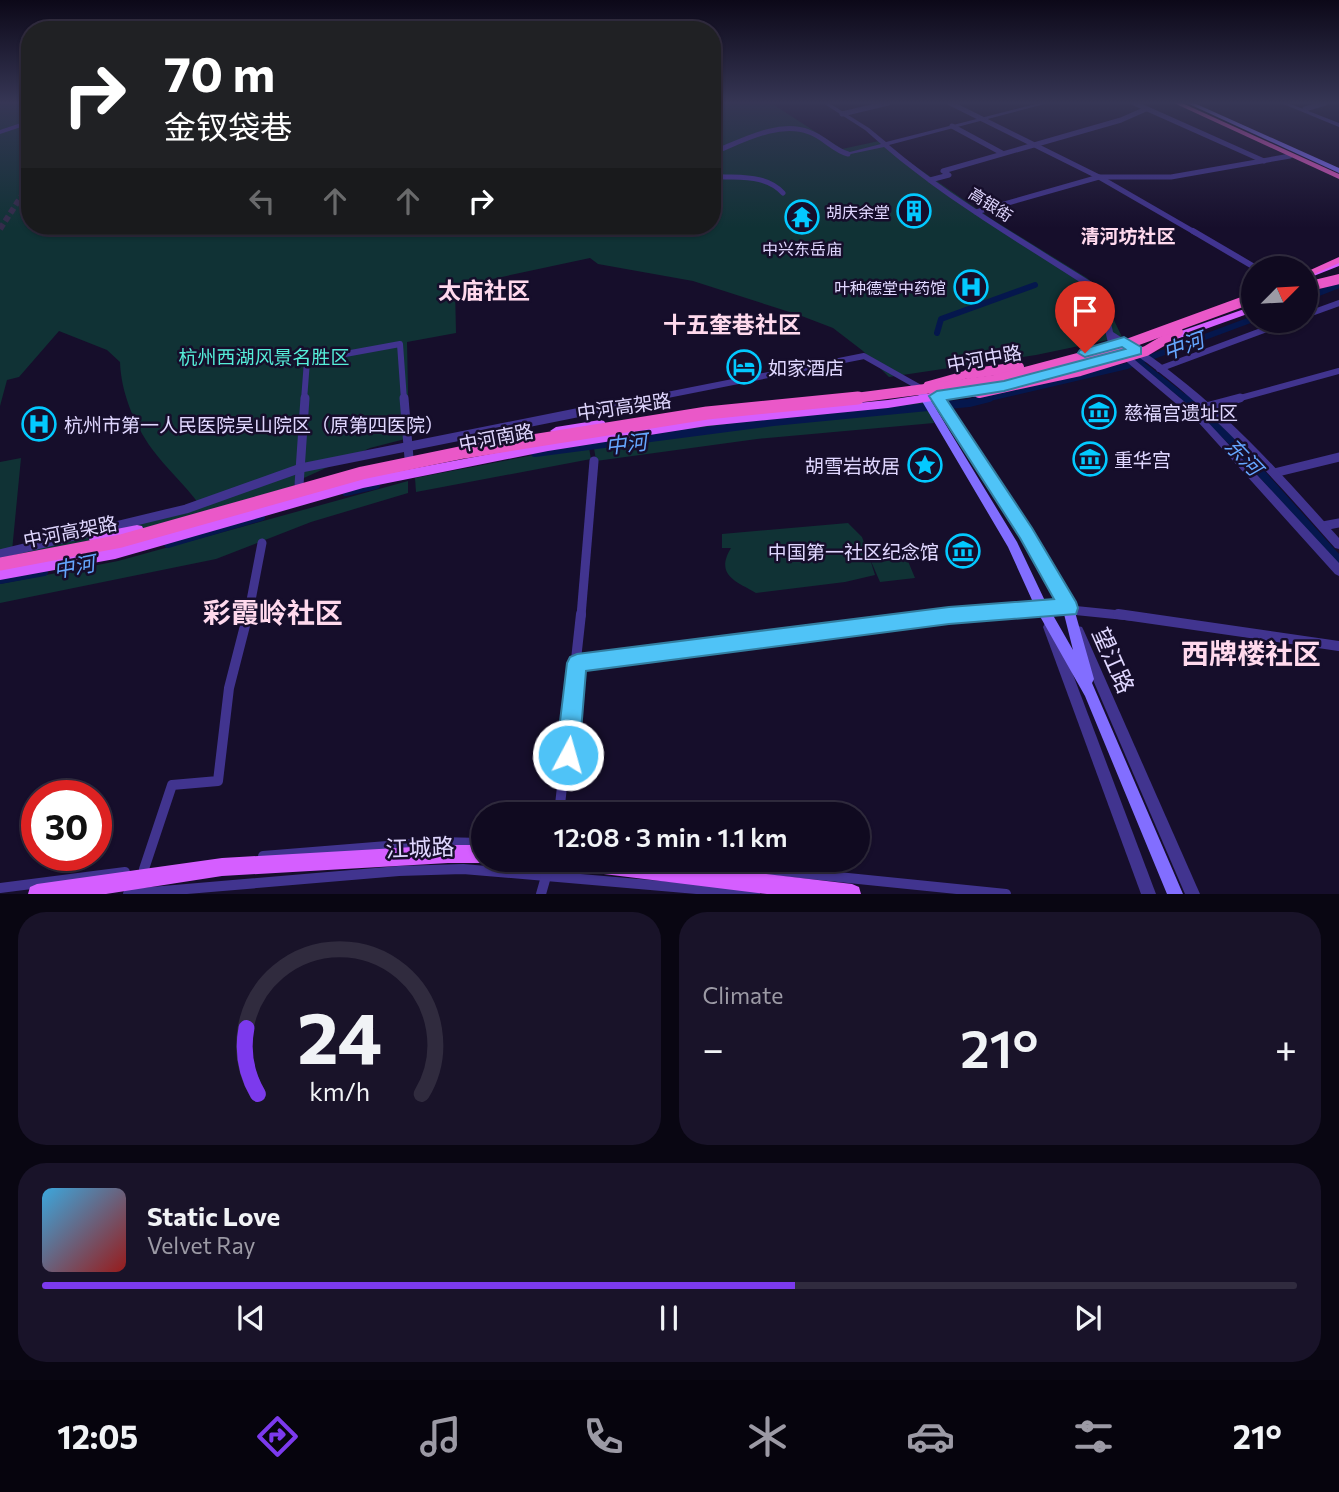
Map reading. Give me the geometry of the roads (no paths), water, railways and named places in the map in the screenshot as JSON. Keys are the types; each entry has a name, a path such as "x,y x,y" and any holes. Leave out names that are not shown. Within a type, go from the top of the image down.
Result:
{"highway":[{"path":"1272,145 1339,173"},
{"path":"1282,145 1339,173"},
{"path":"1318,272 1339,264"},
{"name":"中河高架路","path":"0,572 120,547 364,478 465,458 708,418 884,401 1000,384 1126,351 1241,301"},
{"name":"中河高架路","path":"0,559 121,541 362,473 587,430 707,413 883,396 995,380 1241,310"},
{"path":"932,399 968,374 1018,367 1133,335 1175,329"},
{"path":"932,399 979,393 1053,378 1146,351 1175,329"}],"main road":[{"path":"1274,145 1339,173"},
{"path":"1279,145 1339,173"},
{"path":"1318,284 1339,276"},
{"name":"中河中路","path":"932,399 1241,300"},
{"name":"中河中路","path":"932,399 1004,386 1125,358 1241,312"},
{"name":"中河南路","path":"0,559 127,533 408,453 679,411 882,393 932,399"},
{"path":"932,399 1013,545 1041,607 1090,692 1175,894"},
{"name":"中河南路","path":"0,572 115,553 363,483 548,447 707,422 932,399"},
{"name":"望江路","path":"932,399 1026,533 1069,608"},
{"path":"1069,608 1090,692"},
{"name":"江城路","path":"37,894 222,867 471,854"},
{"name":"江城路","path":"631,872 852,894"}],"street":[{"path":"828,145 848,154 886,145"},
{"name":"高银街","path":"886,145 976,212 1092,286 1102,301 1115,340"},
{"path":"987,145 1002,153"},
{"path":"930,180 948,175 943,171 1031,145"},
{"path":"1034,145 1099,177 1241,259"},
{"path":"1227,145 1264,161"},
{"path":"976,212 1099,177 1171,177 1290,156"},
{"path":"721,176 760,178 775,184 783,192"},
{"path":"1318,311 1339,303"},
{"path":"1158,368 1255,333"},
{"path":"1115,340 1139,353 1206,407 1274,472 1339,545"},
{"path":"1115,340 1125,358 1211,430 1339,570"},
{"path":"299,485 307,361 400,344 408,453"},
{"path":"0,559 186,509 301,468 408,453 864,356 932,399"},
{"path":"1206,407 1305,382 1339,370"},
{"path":"1274,472 1339,457"},
{"path":"560,802 577,663 594,461"},
{"path":"1323,526 1339,523"},
{"path":"144,869 172,785 218,781 229,688 251,603 262,543"},
{"path":"1041,607 1149,894"},
{"path":"577,663 949,615 1041,607 1069,608 1339,646"},
{"name":"望江路","path":"1069,608 1193,894"},
{"name":"江城路","path":"0,888 236,858 411,844 471,843"},
{"name":"江城路","path":"128,894 202,890 416,870 471,869"},
{"path":"541,894 548,872"},
{"name":"江城路","path":"605,872 755,894"},
{"path":"789,872 1006,894"}],"waterway":[{"path":"937,333 941,319 1035,285"},
{"name":"中河","path":"1318,293 1339,285"},
{"name":"中河","path":"981,400 1127,366 1241,323"},
{"name":"东河","path":"1139,362 1188,400"},
{"name":"中河","path":"981,400 989,398"},
{"name":"东河","path":"1185,398 1235,444 1339,560"},
{"name":"中河","path":"535,453 773,422 981,400"},
{"name":"中河","path":"346,492 376,485"},
{"name":"中河","path":"168,544 261,517"},
{"name":"中河","path":"0,580 44,572"}],"tunnel":[{"path":"0,229 21,197"}],"place":[{"name":"胡庆余堂","path":"914,211"},
{"name":"中兴东岳庙","path":"802,217"},
{"name":"叶种德堂中药馆","path":"971,287"},
{"name":"如家酒店","path":"744,367"},
{"name":"慈福宫遗址区","path":"1099,412"},
{"name":"杭州市第一人民医院吴山院区（原第四医院）","path":"39,424"},
{"name":"重华宫","path":"1090,459"},
{"name":"胡雪岩故居","path":"925,465"},
{"name":"中国第一社区纪念馆","path":"963,551"}],"district":[{"name":"清河坊社区","path":"1128,235"},
{"name":"太庙社区","path":"484,290"},
{"name":"十五奎巷社区","path":"732,324"},
{"name":"彩霞岭社区","path":"273,612"},
{"name":"西牌楼社区","path":"1251,653"}],"park label":[{"name":"杭州西湖风景名胜区","path":"264,356"}]}
